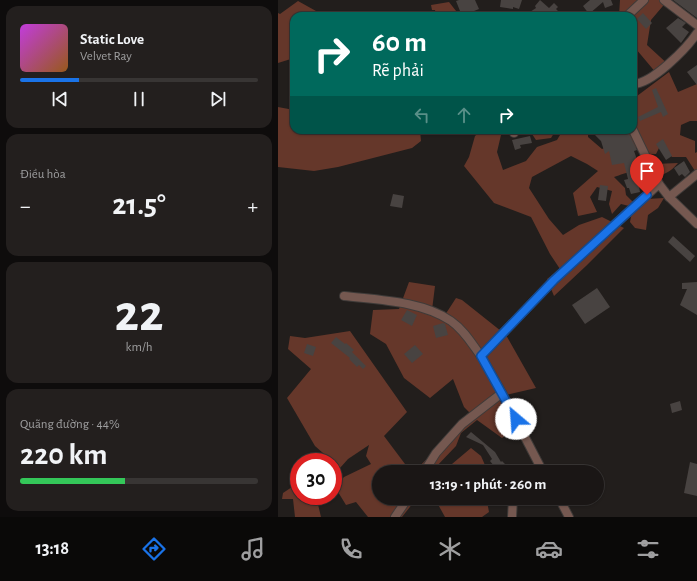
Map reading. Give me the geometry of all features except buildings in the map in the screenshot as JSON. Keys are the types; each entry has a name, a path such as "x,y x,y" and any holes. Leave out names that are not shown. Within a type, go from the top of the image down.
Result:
{"street":[{"path":"631,12 644,0"},
{"path":"664,0 697,25"},
{"path":"637,84 648,79 679,55 697,33"},
{"path":"635,134 659,184 669,197 697,224"},
{"path":"669,197 697,174"},
{"path":"481,356 554,280 659,184"},
{"path":"344,296 399,302 422,308 451,321 457,326 468,337 481,356 539,465"},
{"path":"429,465 440,448 462,424 502,393"},
{"path":"395,517 404,505"},
{"path":"512,517 513,505"},
{"path":"563,505 569,517"}],"shaded area":[{"path":"620,0 668,0 651,20 647,45 671,67 657,74 637,50 637,12 619,12"},
{"path":"298,1 318,12 290,12 290,59 278,63 278,13 280,14"},
{"path":"449,2 457,12 435,12 435,10 432,10 431,5"},
{"path":"669,72 678,92 697,84 697,121 690,121 681,125 680,135 695,141 695,153 697,152 697,171 695,171 686,157 672,157 666,149 663,140 656,154 640,155 639,148 625,147 627,164 644,160 654,164 678,163 667,173 652,175 633,172 614,177 625,188 626,195 639,208 647,199 664,198 658,208 648,215 646,230 635,228 630,222 633,207 621,204 612,214 609,204 612,191 597,187 590,197 597,212 578,216 573,193 598,171 571,156 532,177 529,188 549,219 563,235 579,225 602,217 624,228 554,296 547,279 560,269 550,254 531,217 494,203 464,166 469,157 475,136 477,134 501,135 497,152 503,170 526,161 537,147 557,140 561,134 588,134 588,137 602,149 622,141 625,134 637,134 637,96"},
{"path":"278,107 290,109 290,134 420,134 421,141 412,148 338,167 314,171 278,167"},
{"path":"532,134 554,134 551,138 536,140"},
{"path":"409,282 435,286 432,310 445,315 456,298 462,300 506,335 536,388 497,397 518,425 502,438 477,420 461,433 456,446 438,465 421,465 458,427 468,421 476,419 464,407 453,379 430,398 404,378 386,344 370,334 373,310 399,309"},
{"path":"350,331 407,412 384,436 406,465 372,465 372,505 411,505 402,517 368,517 356,502 346,505 342,498 342,479 371,464 366,456 369,445 348,459 342,466 342,453 323,453 315,446 287,398 311,369 288,349 290,336 305,338"},
{"path":"471,448 481,456 485,465 450,465"},
{"path":"290,488 290,499 282,499 283,493"},
{"path":"294,505 318,505 321,517 295,517"},
{"path":"438,505 488,505 489,512 482,517 445,517"}],"route":[{"path":"516,419 481,356 554,280 647,195"}]}
